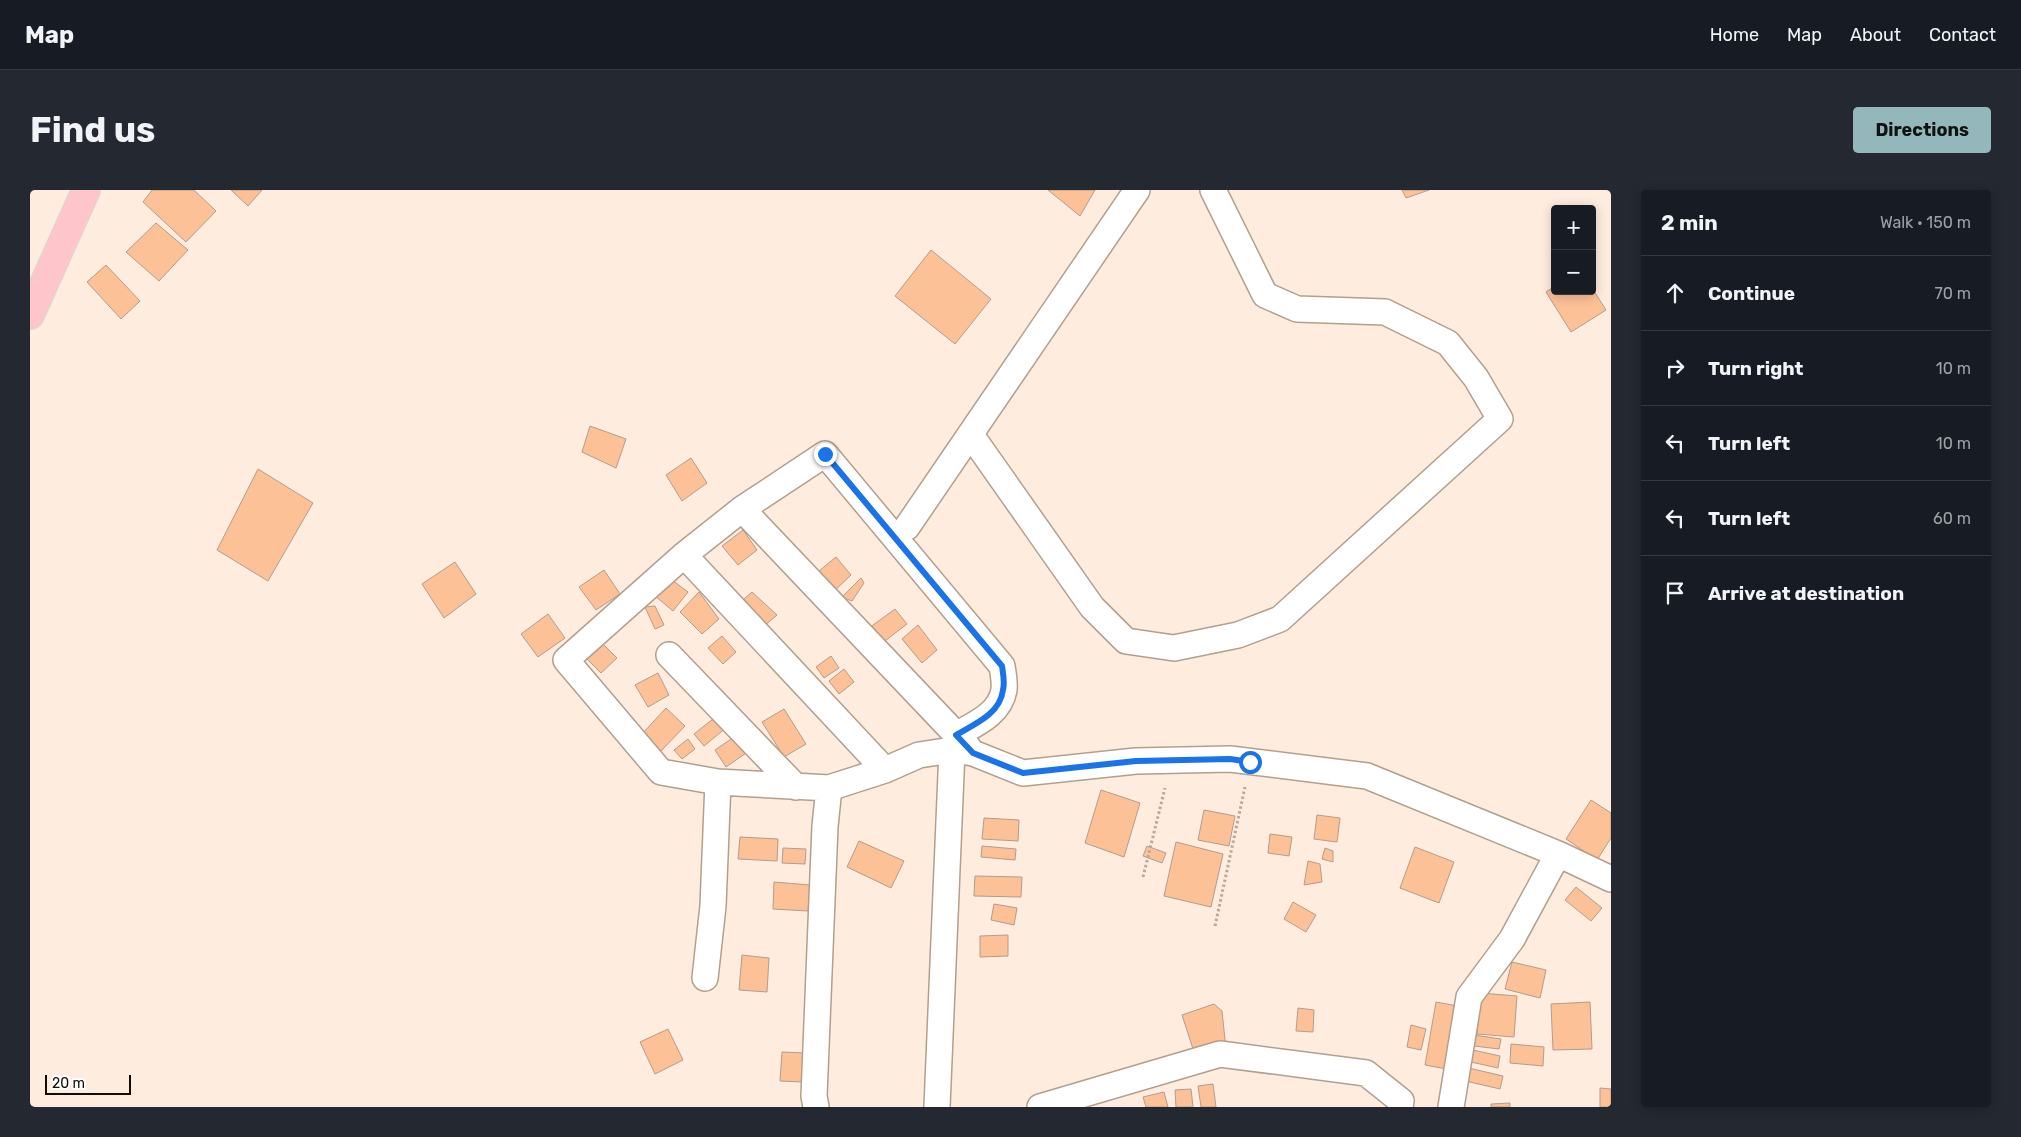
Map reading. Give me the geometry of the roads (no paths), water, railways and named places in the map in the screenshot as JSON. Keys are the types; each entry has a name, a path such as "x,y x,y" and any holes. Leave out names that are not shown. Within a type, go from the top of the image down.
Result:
{"main road":[{"path":"30,315 86,190"}],"street":[{"path":"907,528 1137,190"},
{"path":"971,436 1092,607 1126,641 1174,648 1238,635 1280,619 1500,419 1476,378 1448,343 1385,312 1297,309 1265,295 1213,190"},
{"path":"825,454 1002,666 1004,690 997,707 960,746 919,755 885,770 829,788 718,782 661,772 566,660 684,556 742,509 825,454"},
{"path":"742,509 960,746 1023,773 1136,761 1230,759 1367,776 1558,854 1611,879"},
{"path":"684,556 885,770"},
{"path":"669,655 796,787"},
{"path":"937,1107 960,746"},
{"path":"704,978 713,906 718,782"},
{"path":"816,1107 814,1096 825,826 829,788"},
{"path":"1451,1107 1469,998 1512,939 1558,854"},
{"path":"1040,1107 1104,1099 1220,1054 1366,1073 1401,1101 1400,1107"}]}
